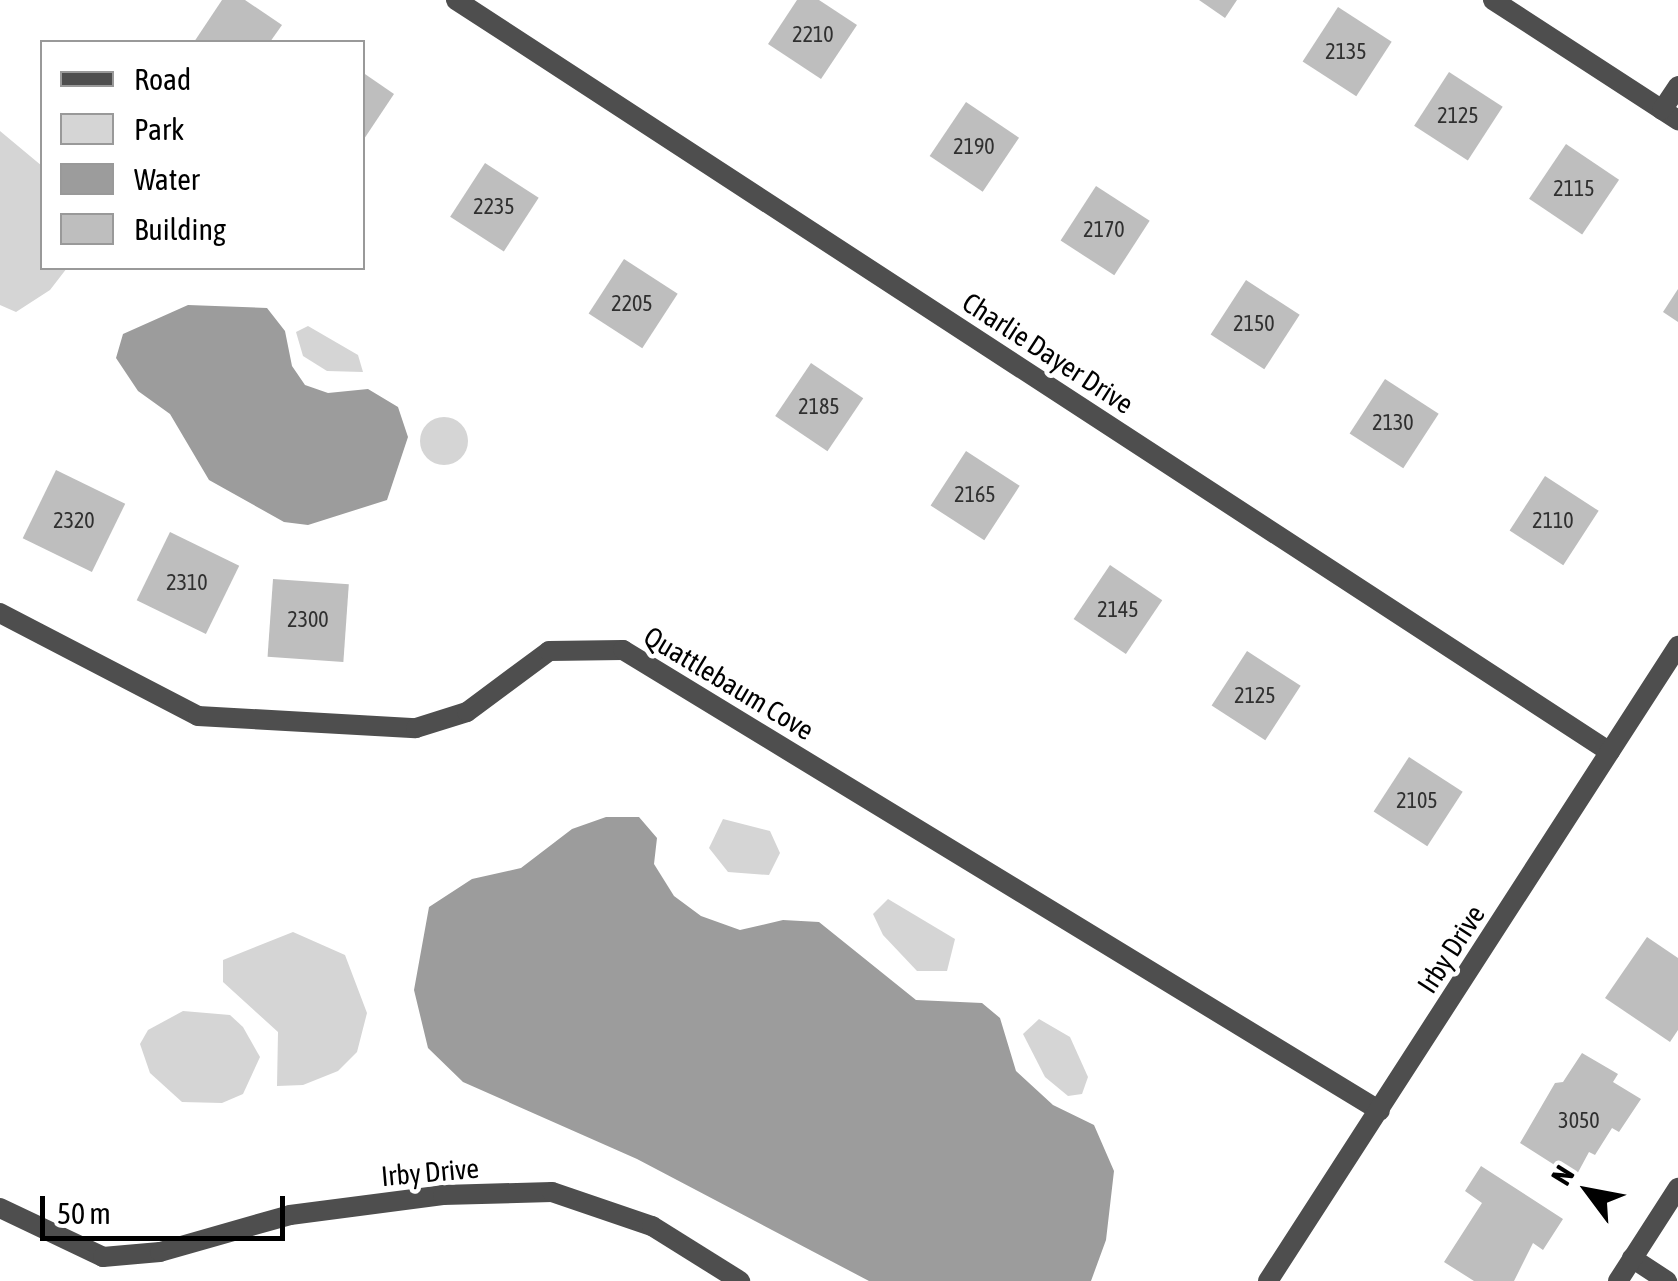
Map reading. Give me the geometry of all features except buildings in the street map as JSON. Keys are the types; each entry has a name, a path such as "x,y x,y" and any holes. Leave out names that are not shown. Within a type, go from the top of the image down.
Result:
{"street":[{"name":"Charlie Dayer Drive","path":"456,0 1610,752"},
{"path":"1493,0 1670,115 1678,86"},
{"name":"Quattlebaum Cove","path":"0,613 198,716 416,728 467,712 549,651 623,650 1380,1111"},
{"name":"Irby Drive","path":"1268,1281 1678,646"},
{"path":"1618,1281 1678,1188"},
{"name":"Irby Drive","path":"0,1208 103,1256 160,1252 290,1215 443,1195 552,1192 652,1226 740,1281"},
{"path":"1632,1258 1667,1281"}],"green space":[{"path":"0,131 40,164 40,270 65,270 50,290 16,312 0,305"},
{"path":"308,326 358,355 363,372 327,371 303,356 296,332"},
{"path":"444,417 461,424 468,441 461,458 444,465 427,458 420,441 427,424"},
{"path":"723,819 770,831 780,853 769,875 728,872 709,848"},
{"path":"888,899 955,939 947,971 917,971 883,935 873,914"},
{"path":"293,932 345,955 367,1013 357,1052 338,1071 303,1085 277,1086 278,1032 223,982 223,960"},
{"path":"183,1011 230,1015 243,1027 260,1057 243,1094 222,1103 182,1102 150,1073 140,1044 148,1030"},
{"path":"1039,1019 1070,1037 1088,1077 1082,1094 1068,1096 1045,1077 1023,1034"}],"water":[{"path":"188,305 267,308 285,331 292,366 305,385 328,393 368,389 398,407 408,437 387,500 308,525 284,522 209,480 170,414 138,391 116,358 123,334"},
{"path":"606,817 639,817 657,838 654,864 674,896 701,916 740,930 783,920 819,922 916,1000 982,1003 1000,1018 1016,1071 1053,1105 1094,1125 1114,1171 1106,1240 1091,1281 869,1281 637,1159 463,1082 428,1048 414,990 429,907 472,879 521,868 572,829"}]}
